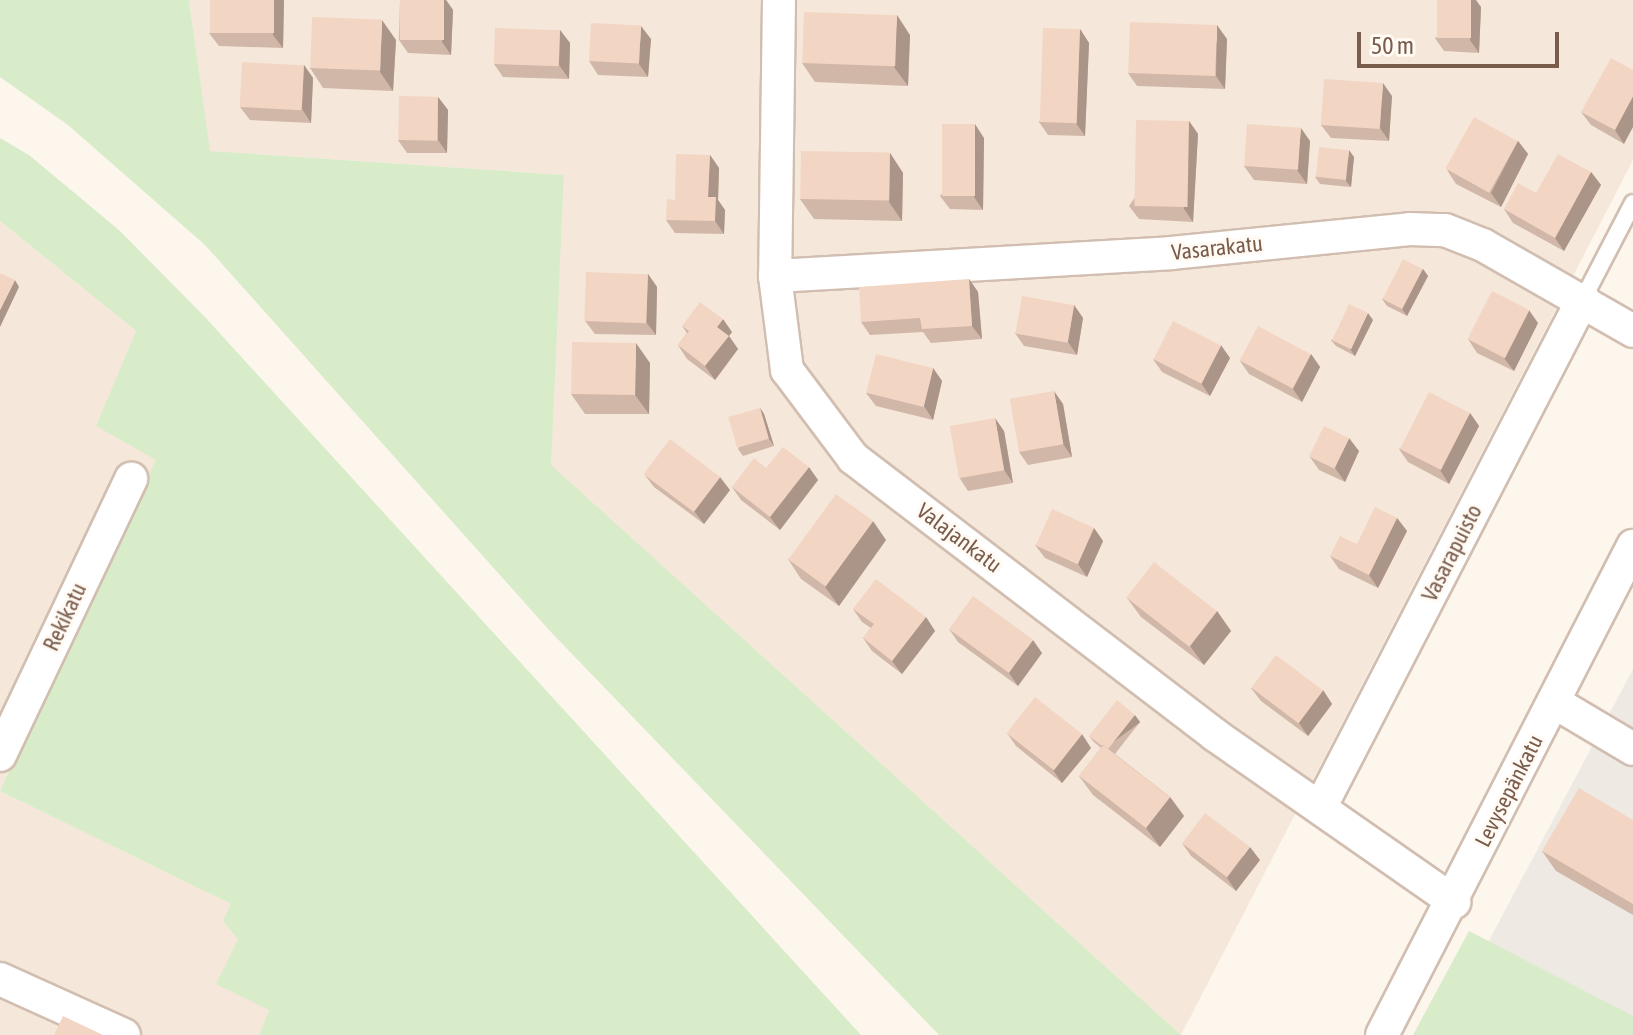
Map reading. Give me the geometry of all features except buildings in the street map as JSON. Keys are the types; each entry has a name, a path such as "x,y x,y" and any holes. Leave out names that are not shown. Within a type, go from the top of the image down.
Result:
{"street":[{"name":"Valajankatu","path":"779,0 775,276 787,370 853,458 1215,735 1321,806 1454,902"},
{"name":"Vasarakatu","path":"775,276 1171,253 1410,229 1445,230 1483,245 1583,299 1633,331"},
{"name":"Vasarapuisto","path":"1321,806 1583,299"},
{"name":"Rekikatu","path":"0,755 131,479"},
{"name":"Levysepänkatu","path":"1382,1035 1454,902 1633,546"},
{"path":"1554,702 1633,749"},
{"path":"0,979 124,1035"}],"lane":[{"path":"1583,299 1633,203"}],"shaded area":[{"path":"189,0 1633,0 1633,160 1181,1035 550,465 564,175 209,151"},
{"path":"0,221 136,331 97,425 157,459 0,791"},
{"path":"1633,669 1633,1035 1439,1035"},
{"path":"0,791 231,904 238,939 269,1010 259,1035 0,1035"}],"green space":[{"path":"0,0 189,0 210,151 564,175 551,465 1181,1035 939,1035 549,630 205,245 68,125 0,77"},
{"path":"0,138 29,155 119,230 204,316 861,1035 259,1035 269,1010 216,984 238,939 223,921 231,904 0,791 156,460 96,426 136,331 0,221"},
{"path":"1469,931 1633,1016 1633,1035 1413,1035"}]}
